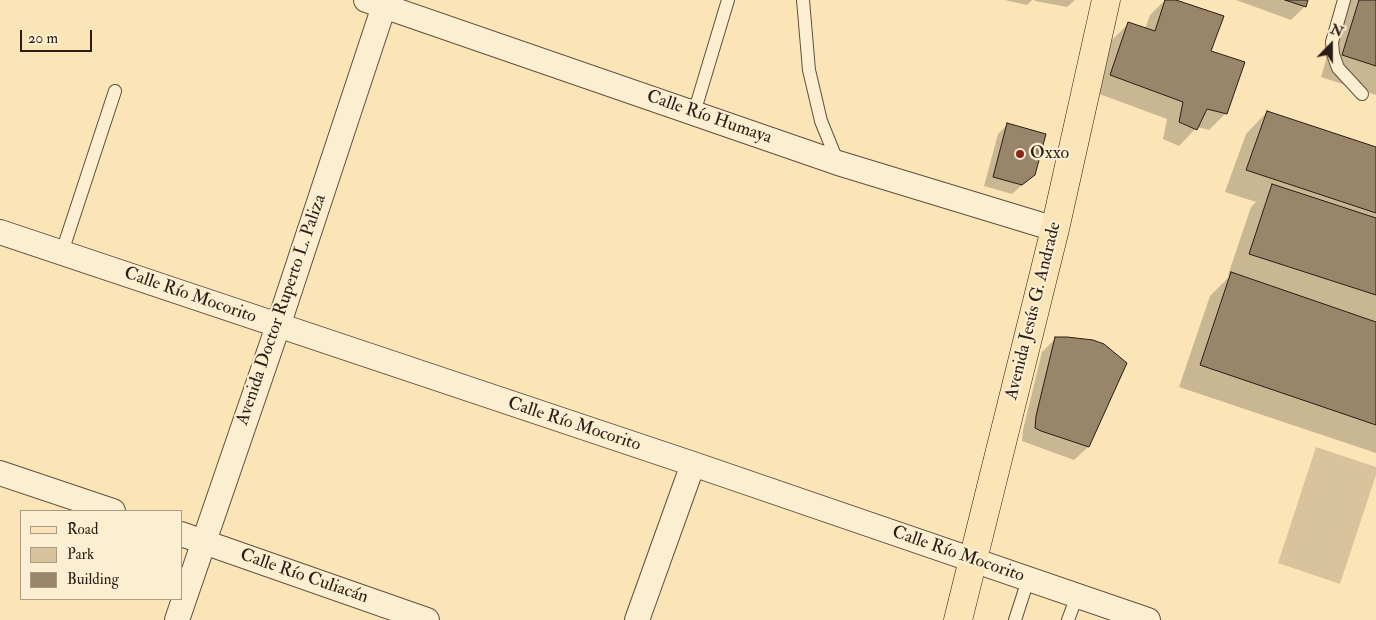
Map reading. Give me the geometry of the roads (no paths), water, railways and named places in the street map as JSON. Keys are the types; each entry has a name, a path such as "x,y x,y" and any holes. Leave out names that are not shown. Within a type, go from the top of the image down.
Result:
{"main road":[{"name":"Avenida Jesús G. Andrade","path":"958,620 1054,229 1106,0"}],"street":[{"name":"Calle Río Humaya","path":"379,2 838,162 1054,229"},
{"name":"Avenida Doctor Ruperto L. Paliza","path":"177,620 278,326 379,2"},
{"name":"Calle Río Mocorito","path":"0,232 693,464 1148,620"},
{"path":"637,620 693,464"},
{"path":"0,473 110,510"},
{"name":"Calle Río Culiacán","path":"182,534 427,620"}],"lane":[{"path":"694,113 728,0"},
{"path":"803,0 809,70 821,121 838,162"},
{"path":"1344,0 1332,42 1333,54 1338,68 1362,94"},
{"path":"62,252 115,91"},
{"path":"1015,620 1028,580"},
{"path":"1068,620 1077,596"}],"place":[{"name":"Oxxo","path":"1020,154"}]}
